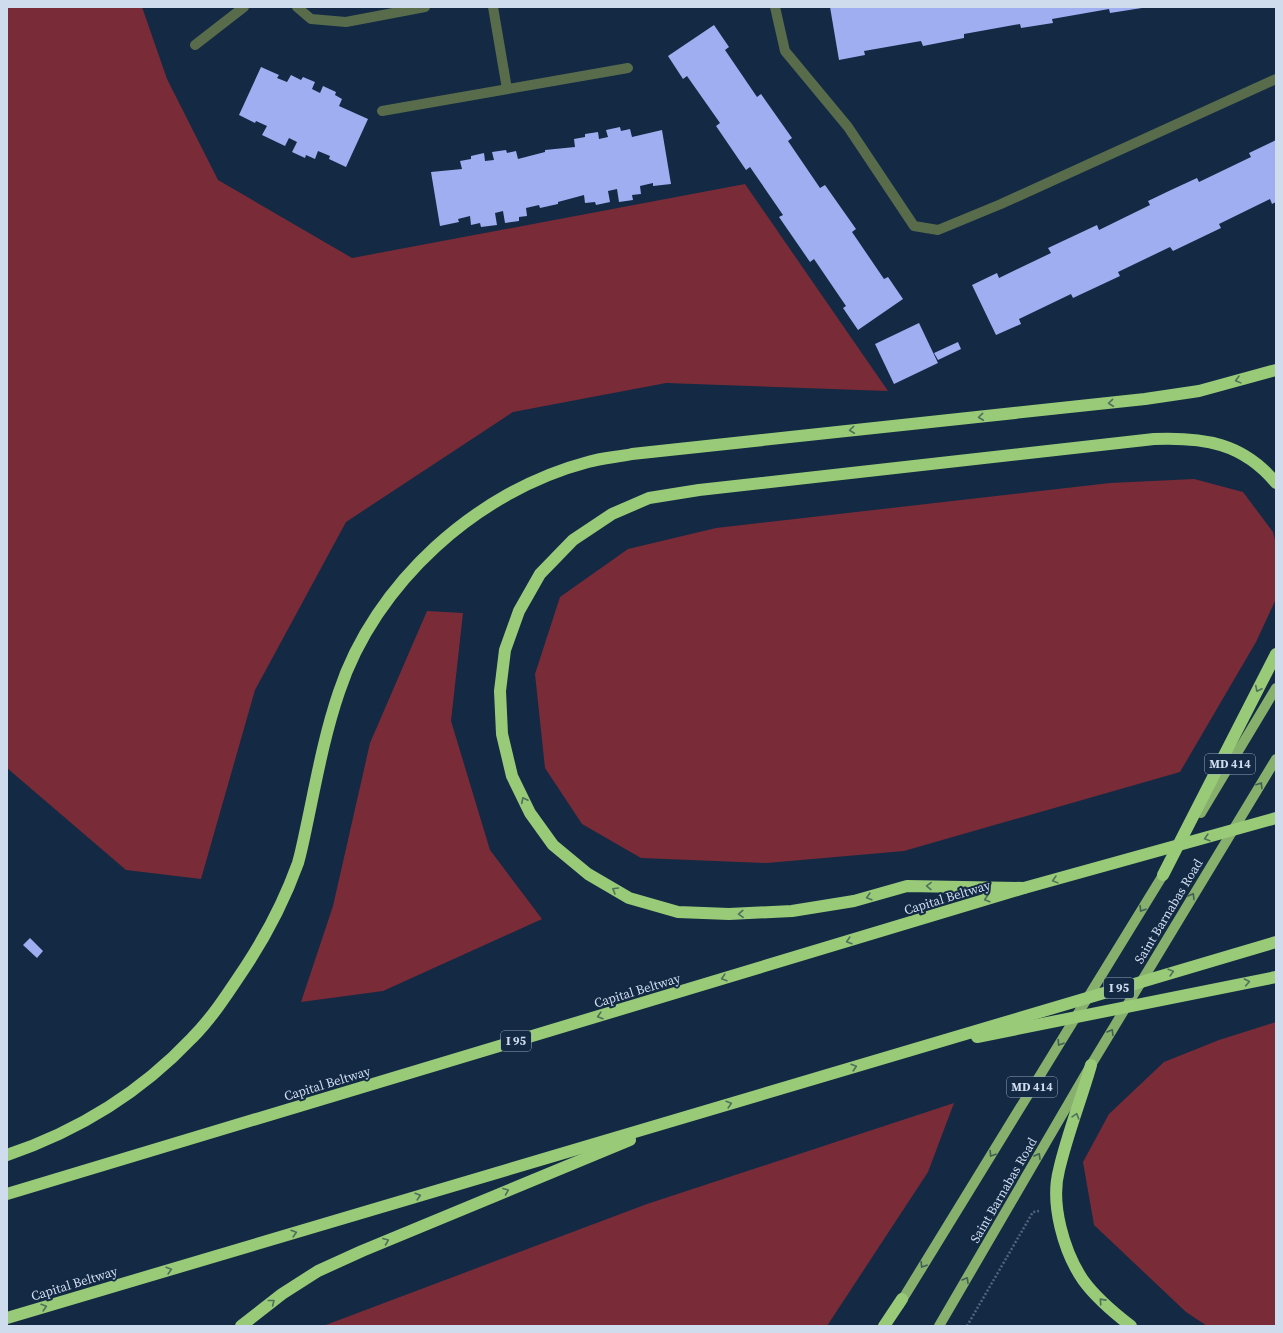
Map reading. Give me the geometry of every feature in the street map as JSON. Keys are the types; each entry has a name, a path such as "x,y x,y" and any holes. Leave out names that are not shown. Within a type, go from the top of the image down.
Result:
{"highway":[{"path":"7,1155 29,1148 73,1128 122,1099 161,1068 194,1037 231,989 258,947 282,902 298,861 327,733 339,690 360,643 382,606 415,568 450,535 494,502 543,478 587,462 632,454 1145,399 1199,391 1276,370"},
{"path":"1024,888 907,886 854,901 792,912 729,914 678,912 629,898 588,874 553,845 530,813 512,776 502,734 500,691 505,650 519,611 540,574 573,540 612,514 649,498 699,490 1154,439 1186,438 1218,443 1246,456 1276,483"},
{"path":"1163,875 1276,654"},
{"name":"Capital Beltway","path":"7,1194 1024,888 1276,818"},
{"name":"Capital Beltway","path":"7,1318 1276,942"},
{"path":"907,1051 1276,977"},
{"path":"1091,1065 1058,1171 1057,1196 1059,1222 1068,1249 1083,1280 1105,1305 1131,1326"},
{"path":"241,1326 282,1294 318,1271 362,1251 692,1115"},
{"path":"885,1326 902,1300"}],"main road":[{"name":"Saint Barnabas Road","path":"1184,841 1276,688"},
{"name":"Saint Barnabas Road","path":"939,1326 1091,1065 1276,759"},
{"name":"Saint Barnabas Road","path":"902,1300 1163,875"}],"lane":[{"path":"195,45 244,7"},
{"path":"297,7 312,19 346,22 425,7"},
{"path":"492,7 507,89"},
{"path":"775,7 785,51 848,126 914,226 938,230 1008,201 1276,79"},
{"path":"382,111 628,68"}],"path":[{"path":"967,1326 1033,1212 1039,1210"}],"shaded area":[{"path":"7,7 142,7 167,79 218,180 352,258 745,184 888,391 666,383 513,412 346,522 255,690 201,879 126,870 7,768"},
{"path":"1194,479 1243,492 1273,532 1276,544 1276,599 1256,642 1180,772 904,851 767,863 641,858 582,824 545,768 535,674 560,597 628,549 716,528 1110,483"},
{"path":"427,611 463,613 451,721 490,850 542,919 383,991 301,1002 333,906 370,743"},
{"path":"1276,1022 1276,1326 1207,1326 1186,1312 1094,1225 1083,1162 1109,1114 1164,1062 1219,1040"},
{"path":"954,1103 928,1172 827,1326 323,1326 647,1204"}],"building":[{"path":"830,7 1142,8 1110,13 1109,9 1052,19 1053,23 1021,28 1020,24 964,34 964,38 923,46 921,41 864,51 865,55 839,60"},
{"path":"714,25 729,47 725,50 757,97 761,94 792,138 788,141 820,188 825,185 856,229 852,232 884,279 888,277 903,299 858,330 843,308 846,306 814,259 810,262 779,217 783,215 750,167 746,170 716,126 720,123 687,76 683,79 668,56"},
{"path":"261,67 279,75 277,78 287,82 291,75 301,80 303,77 315,82 312,89 320,93 323,86 336,92 335,95 342,99 339,106 368,119 346,167 329,159 330,156 318,151 315,159 306,155 305,158 292,152 297,142 289,138 285,146 262,135 267,126 256,121 255,123 239,115"},
{"path":"620,127 621,131 630,129 632,137 662,130 671,184 653,186 653,183 640,186 641,194 632,195 633,200 619,202 617,189 608,191 610,202 596,205 595,202 585,203 584,195 558,202 558,204 540,208 539,205 526,208 527,216 519,217 519,221 505,223 503,211 495,213 497,225 481,227 480,223 471,225 470,216 458,219 459,222 440,226 431,172 462,169 460,161 471,159 471,156 484,153 485,161 494,160 492,152 506,150 507,153 516,151 518,159 545,152 545,150 575,147 574,139 585,137 585,134 598,132 599,139 608,137 606,130"},
{"path":"1276,140 1276,202 1272,204 1270,199 1219,224 1221,228 1173,251 1170,247 1118,272 1120,276 1073,298 1071,294 1019,319 1021,324 996,335 972,285 997,273 999,278 1051,253 1048,248 1097,225 1099,230 1150,205 1148,201 1197,178 1199,182 1251,157 1249,153"},
{"path":"919,323 938,363 894,384 875,344"},
{"path":"958,342 961,349 938,360 934,353"},
{"path":"30,938 43,951 37,958 23,945"}]}
